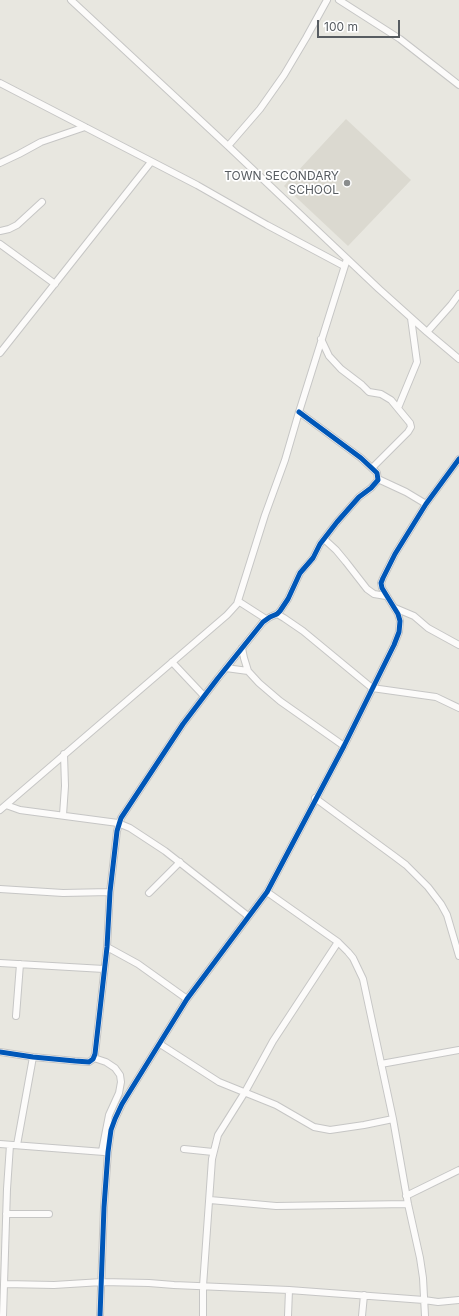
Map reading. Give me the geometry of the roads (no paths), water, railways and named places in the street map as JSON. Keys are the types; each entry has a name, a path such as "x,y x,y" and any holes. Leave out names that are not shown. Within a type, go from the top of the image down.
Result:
{"street":[{"path":"71,0 347,259 411,318 459,358"},
{"path":"228,146 260,109 284,75 327,0"},
{"path":"339,0 400,39 459,85"},
{"path":"0,83 197,185 267,225 344,266"},
{"path":"0,163 41,142 85,126"},
{"path":"0,353 151,162"},
{"path":"0,231 10,229 17,225 42,202"},
{"path":"0,244 55,284"},
{"path":"0,810 235,607 285,460 298,412 347,259"},
{"path":"427,332 459,294"},
{"path":"398,408 417,362 411,318"},
{"path":"322,339 329,356 341,369 369,392 379,393 393,401 410,423 411,428 372,468"},
{"path":"0,1052 33,1057 89,1062 94,1058 104,969 108,947 110,892 118,823 139,788 204,696 266,619 277,614 288,599 300,573 312,559 324,539 337,522 359,498 374,485 378,479 378,474 350,449 298,412"},
{"path":"105,1152 117,1114 122,1104 187,999 267,892 344,746 399,632 399,618 395,608 381,586 383,578 426,504 459,459"},
{"path":"378,479 406,492 426,504"},
{"path":"324,539 346,562 367,590 374,594 386,596"},
{"path":"238,601 266,619"},
{"path":"395,608 414,616 428,628 459,645"},
{"path":"277,614 318,643 372,688 436,697 459,708"},
{"path":"242,648 248,671 259,683 280,701 344,746"},
{"path":"172,662 204,696"},
{"path":"226,668 248,671"},
{"path":"63,815 65,790 64,754"},
{"path":"316,798 394,856 428,887 439,900 447,915 459,956"},
{"path":"6,805 20,810 118,823 130,828 180,862 248,916"},
{"path":"149,893 180,862"},
{"path":"0,889 63,893 110,892"},
{"path":"267,892 338,942 353,958 364,979 393,1119 406,1196 420,1258 425,1316"},
{"path":"203,1316 203,1286 213,1152 220,1131 245,1092 273,1041 338,942"},
{"path":"108,947 138,964 187,999"},
{"path":"0,963 104,969"},
{"path":"16,1016 20,964"},
{"path":"160,1044 219,1082 276,1105 311,1125 322,1129 345,1128 393,1119"},
{"path":"381,1064 459,1050"},
{"path":"3,1316 6,1214 13,1145 33,1057"},
{"path":"94,1058 102,1060 115,1068 120,1075 121,1082 119,1093 109,1115 105,1152 100,1316"},
{"path":"0,1144 105,1152"},
{"path":"184,1149 213,1152"},
{"path":"406,1196 459,1170"},
{"path":"210,1200 276,1206 408,1204"},
{"path":"6,1214 49,1214"},
{"path":"5,1284 102,1282 289,1290 438,1302 459,1300"},
{"path":"288,1316 289,1290"},
{"path":"362,1316 364,1295"}],"place":[{"name":"TOWN SECONDARY SCHOOL","path":"347,183"}]}
